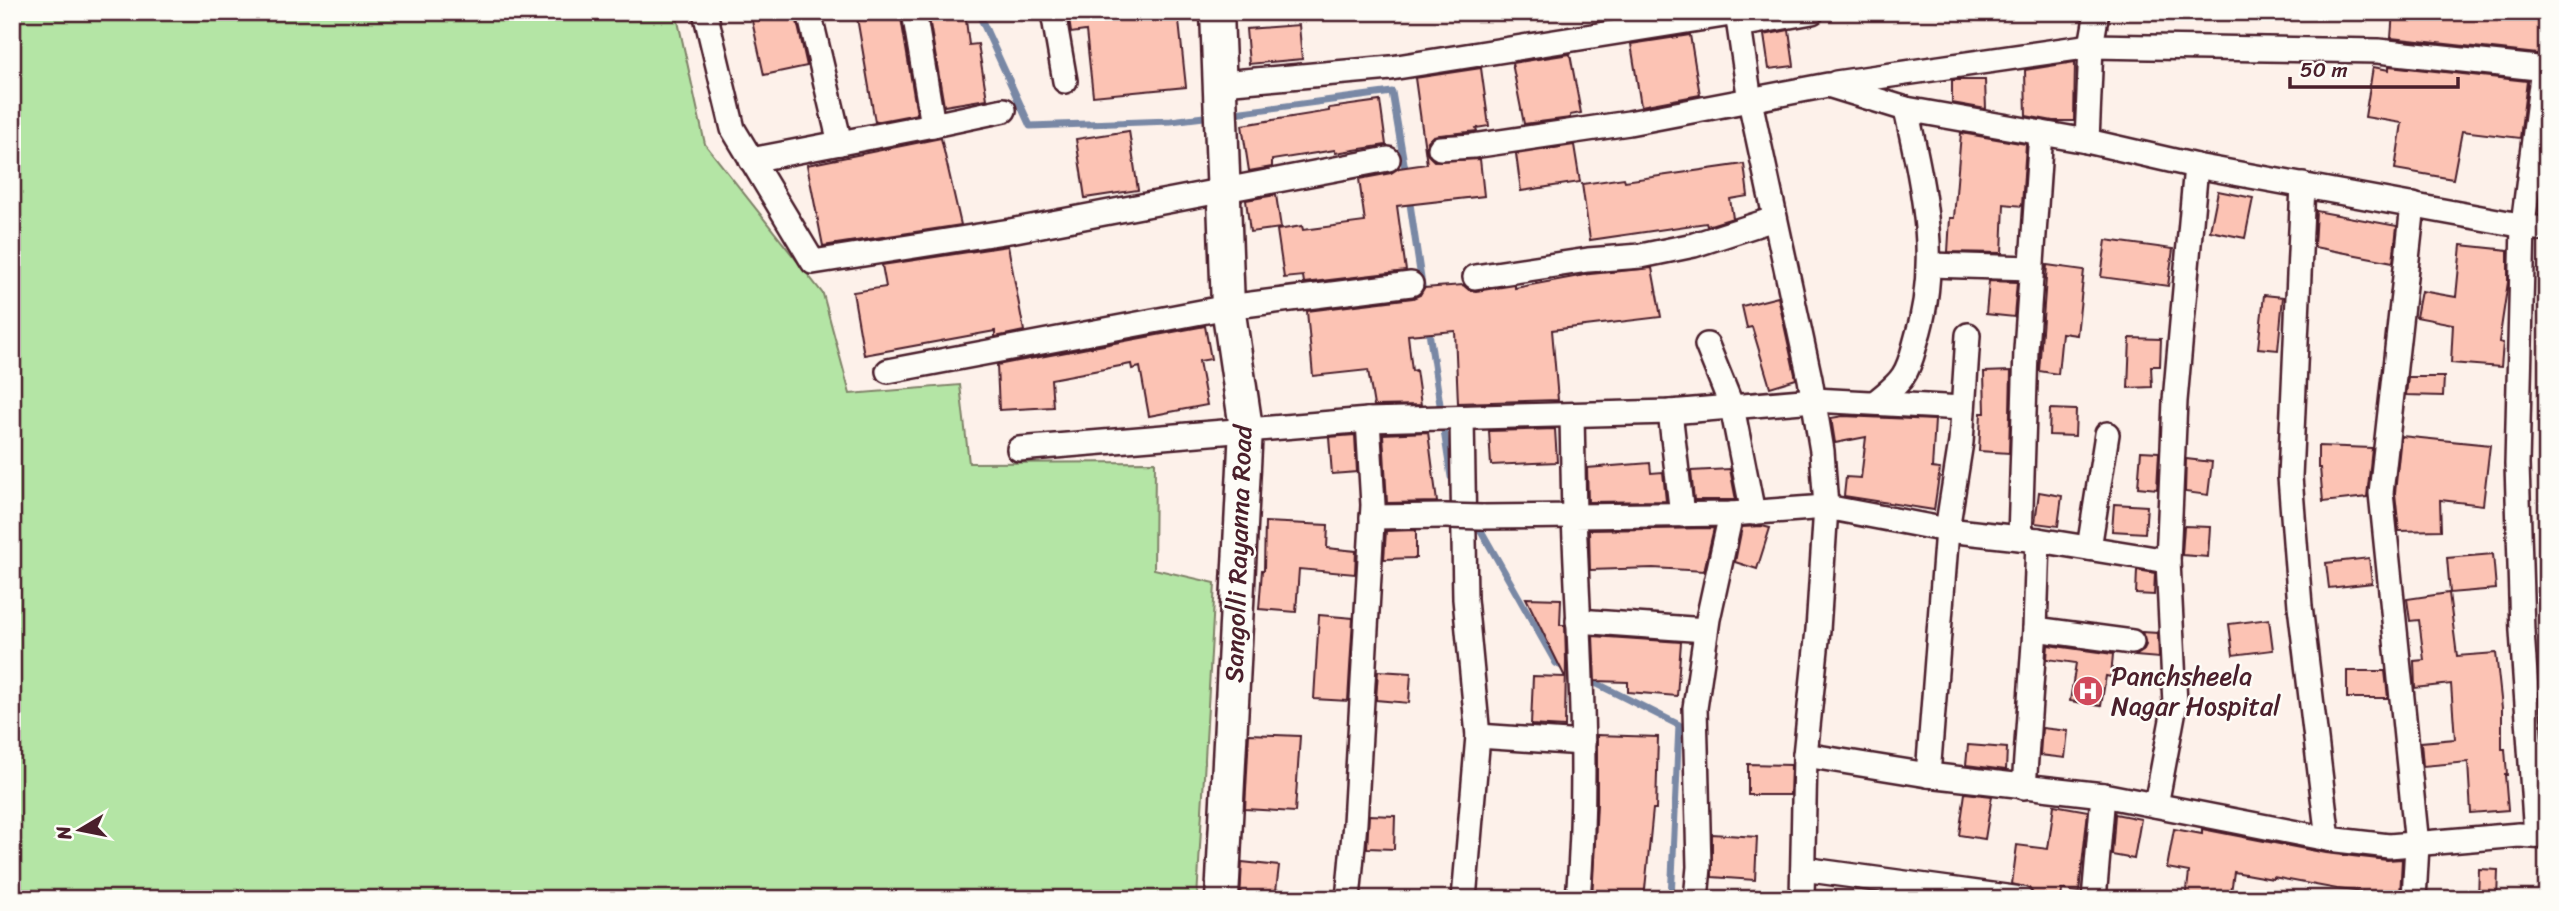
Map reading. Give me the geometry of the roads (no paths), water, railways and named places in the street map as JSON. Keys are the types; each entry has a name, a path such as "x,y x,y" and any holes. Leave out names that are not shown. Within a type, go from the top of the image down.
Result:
{"street":[{"path":"705,12 733,129 813,262 1010,231 1388,159"},
{"path":"809,12 841,143"},
{"path":"914,12 933,125"},
{"path":"1053,12 1065,81"},
{"name":"Sangolli Rayanna Road","path":"1217,12 1228,307 1246,428 1222,899"},
{"path":"1222,104 1373,71 1738,17 1812,12"},
{"path":"2087,141 2091,46 2096,12"},
{"path":"1738,17 1750,101 1814,400 1826,507 1818,631 1805,755 1802,899"},
{"path":"1440,148 1473,146 1629,123 1750,101 1776,93 2091,46 2378,51 2545,69 2523,225 2517,464 2522,631 2542,837 2519,835 2389,846 2328,839 2103,795 1928,775 1805,755"},
{"path":"1828,85 1906,109 2087,141 2196,166 2547,230"},
{"path":"1876,402 1903,378 1921,324 1930,265 1923,189 1906,109"},
{"path":"751,160 1004,110"},
{"path":"2024,787 2035,629 2029,539 2026,350 2041,133"},
{"path":"2156,805 2175,704 2168,561 2175,401 2196,166"},
{"path":"2303,185 2290,477 2300,606 2328,839"},
{"path":"2413,205 2381,493 2417,845 2414,899"},
{"path":"1475,276 1588,260 1641,256 1695,244 1774,219"},
{"path":"1930,265 2032,268"},
{"path":"888,371 1228,307 1411,285"},
{"path":"1928,775 1947,530 1961,442 1968,335"},
{"path":"1696,899 1699,867 1695,708 1706,630 1742,513 1732,407 1707,345"},
{"path":"1019,449 1246,428 1368,420 1670,412 1814,400 1963,408"},
{"path":"1670,412 1682,515"},
{"path":"1572,416 1583,743 1583,817 1578,899"},
{"path":"1462,418 1465,599 1478,736 1464,899"},
{"path":"1348,899 1355,823 1372,517 1368,420"},
{"path":"2089,548 2107,434"},
{"path":"1372,517 1682,515 1826,507 1947,530 2029,539 2168,561"},
{"path":"1578,621 1706,630"},
{"path":"2035,629 2132,642"},
{"path":"1478,736 1583,743"},
{"path":"2094,899 2103,795"},
{"path":"1803,869 2021,899"}],"waterway":[{"path":"978,12 1030,126 1171,121 1212,116"},
{"path":"1227,114 1392,92 1406,175"},
{"path":"1409,197 1424,299"},
{"path":"1428,325 1451,477 1456,485"},
{"path":"1475,520 1556,663 1679,725 1671,899"}],"place":[{"name":"Panchsheela Nagar Hospital","path":"2088,691"}]}
